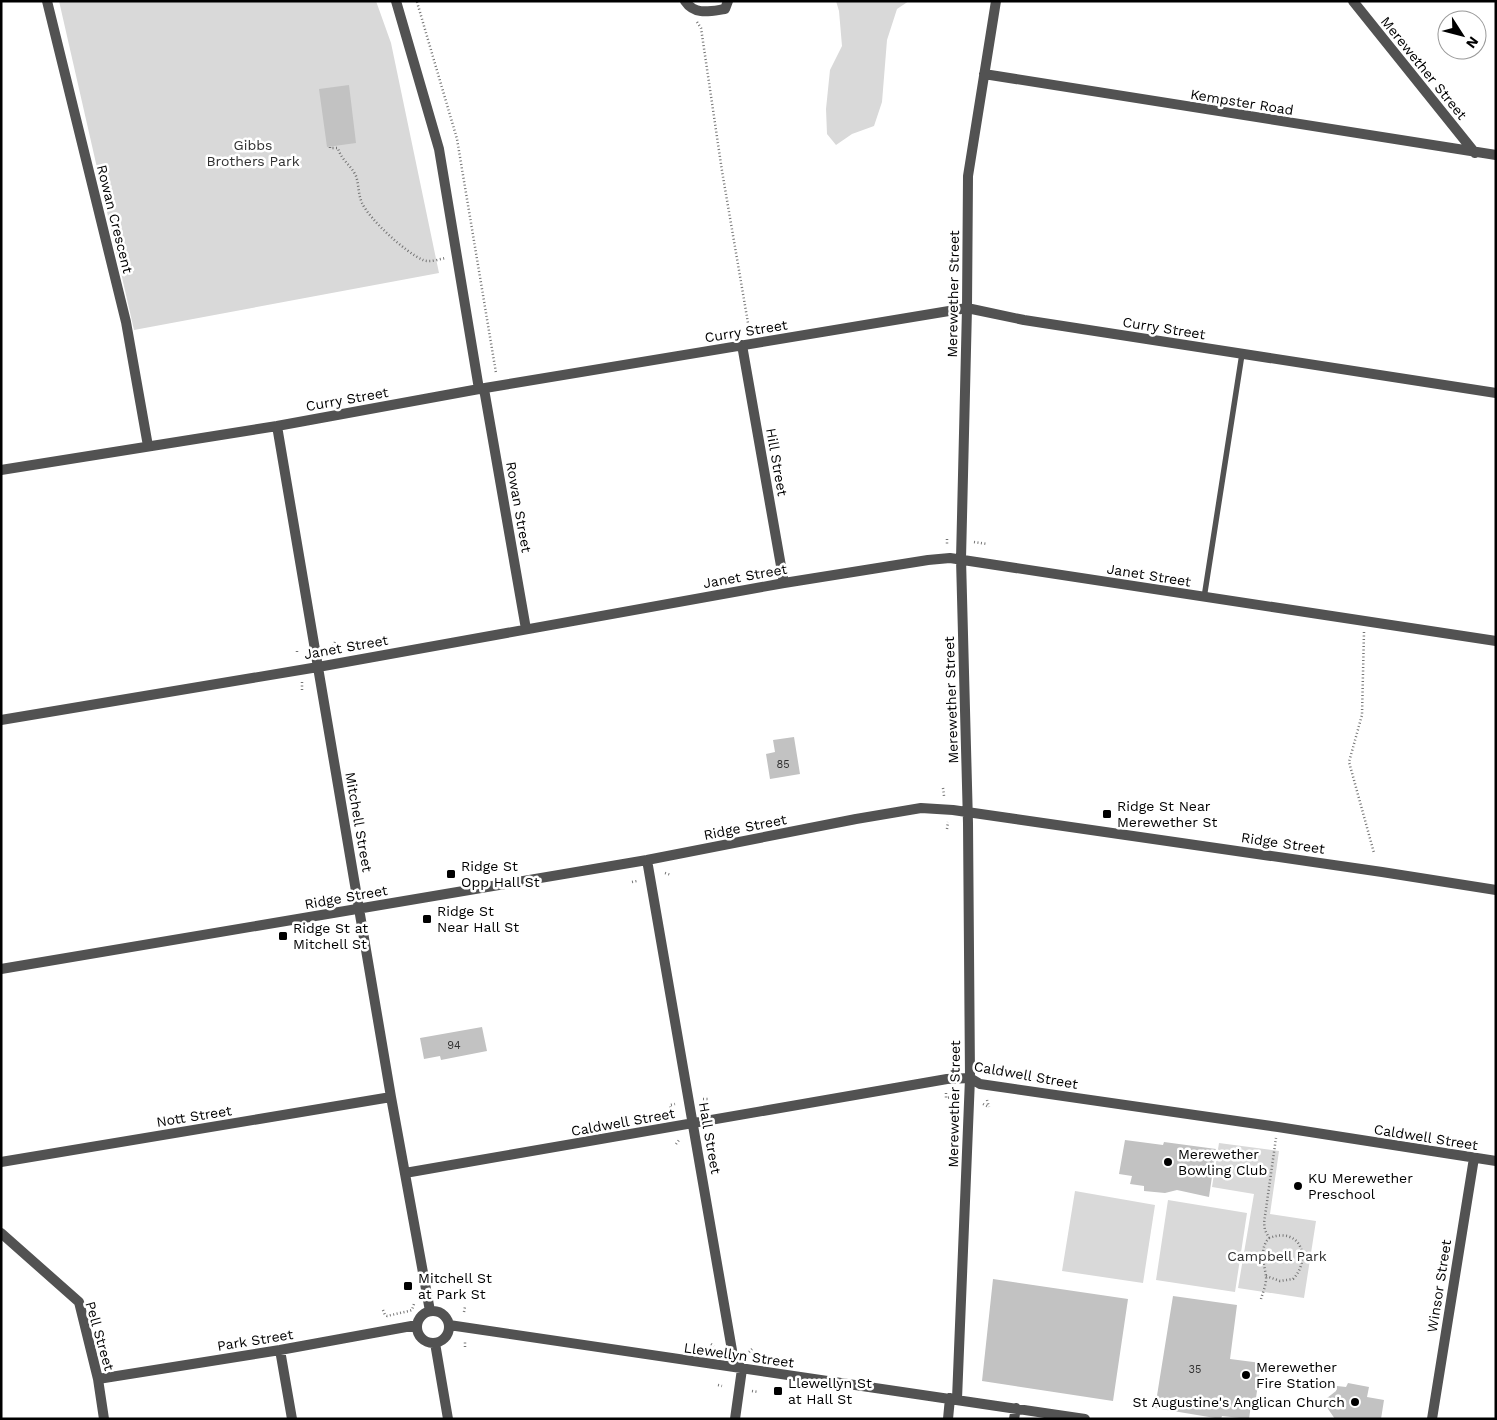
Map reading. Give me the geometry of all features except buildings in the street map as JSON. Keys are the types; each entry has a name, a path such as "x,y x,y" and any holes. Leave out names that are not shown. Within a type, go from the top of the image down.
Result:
{"street":[{"name":"Rowan Crescent","path":"47,1 126,322 148,446"},
{"path":"396,1 439,149 481,389"},
{"path":"687,4 704,13 726,9 728,1"},
{"name":"Merewether Street","path":"948,1419 954,1399 970,1078 968,812 961,560 968,176 996,1"},
{"name":"Merewether Street","path":"1353,1 1475,153"},
{"name":"Kempster Road","path":"984,74 1496,156"},
{"name":"Curry Street","path":"1,470 277,426 481,389 967,308 1024,320 1496,392"},
{"name":"Hill Street","path":"742,345 784,583"},
{"name":"Rowan Street","path":"481,389 526,629"},
{"name":"Mitchell Street","path":"277,426 391,1097 430,1311"},
{"name":"Janet Street","path":"1,720 318,667 784,583 928,560 961,560 1496,641"},
{"name":"Ridge Street","path":"1,969 647,860 922,808 968,812 1496,890"},
{"name":"Hall Street","path":"647,860 732,1353 742,1369"},
{"name":"Caldwell Street","path":"405,1173 947,1079 970,1078 980,1084 1278,1127 1496,1162"},
{"name":"Nott Street","path":"1,1162 391,1097"},
{"name":"Winsor Street","path":"1432,1419 1474,1158"},
{"name":"Pell Street","path":"1,1233 79,1302 98,1379 104,1419"},
{"path":"430,1311 440,1312 449,1325 444,1338 435,1343 424,1341 417,1331 420,1318 430,1311"},
{"name":"Park Street","path":"98,1379 280,1350 417,1325"},
{"name":"Llewellyn Street","path":"449,1325 954,1399 1015,1413 1085,1419"},
{"path":"435,1343 448,1419"},
{"path":"280,1350 292,1419"},
{"path":"734,1419 742,1369"}],"lane":[{"path":"1204,598 1242,354"}],"path":[{"path":"416,2 457,139 497,375"},
{"path":"687,4 686,16 696,21 701,28 722,171 748,323"},
{"path":"330,147 338,148 340,156 356,176 362,202 370,216 398,243 424,260 430,261 457,255"},
{"path":"947,539 947,544"},
{"path":"1364,631 1362,715 1349,762 1374,853"},
{"path":"333,646 335,642"},
{"path":"302,679 302,690"},
{"path":"943,788 944,796"},
{"path":"947,829 948,822"},
{"path":"665,873 671,875"},
{"path":"632,882 637,881"},
{"path":"986,1065 986,1070"},
{"path":"946,1093 946,1098 952,1097"},
{"path":"703,1099 708,1099 707,1104"},
{"path":"983,1104 989,1107 987,1100"},
{"path":"671,1110 670,1105 675,1104"},
{"path":"1269,1238 1264,1223 1278,1127"},
{"path":"712,1134 715,1137"},
{"path":"676,1144 680,1140"},
{"path":"1261,1299 1266,1276 1262,1261 1266,1241 1269,1238 1282,1234 1294,1237 1300,1246 1302,1259 1299,1270 1292,1279 1280,1281 1266,1276"},
{"path":"383,1310 385,1315 388,1316 412,1310 414,1304 416,1304"},
{"path":"408,1306 409,1311"},
{"path":"464,1312 465,1307"},
{"path":"465,1342 465,1347"},
{"path":"718,1385 722,1386"},
{"path":"752,1391 758,1392"}],"green space":[{"name":"Gibbs Brothers Park","path":"59,1 376,1 391,43 439,273 134,330"},
{"path":"836,1 909,1 897,9 887,40 882,102 874,126 852,134 836,145 827,134 826,109 830,70 842,46 839,11"},
{"name":"Campbell Park","path":"1219,1143 1279,1151 1270,1214 1316,1221 1304,1298 1238,1288 1254,1194 1212,1187"},
{"path":"1075,1191 1155,1205 1143,1283 1062,1271"},
{"path":"1168,1200 1247,1213 1235,1292 1156,1280"}],"place":[{"name":"Ridge St Near Merewether St","path":"1107,814"},
{"name":"Ridge St Opp Hall St","path":"451,874"},
{"name":"Ridge St Near Hall St","path":"427,919"},
{"name":"Ridge St at Mitchell St","path":"283,936"},
{"name":"Merewether Bowling Club","path":"1168,1162"},
{"name":"KU Merewether Preschool","path":"1298,1186"},
{"name":"Mitchell St at Park St","path":"408,1286"},
{"name":"Merewether Fire Station","path":"1246,1375"},
{"name":"Llewellyn St at Hall St","path":"778,1391"},
{"name":"St Augustine's Anglican Church","path":"1355,1402"}]}
